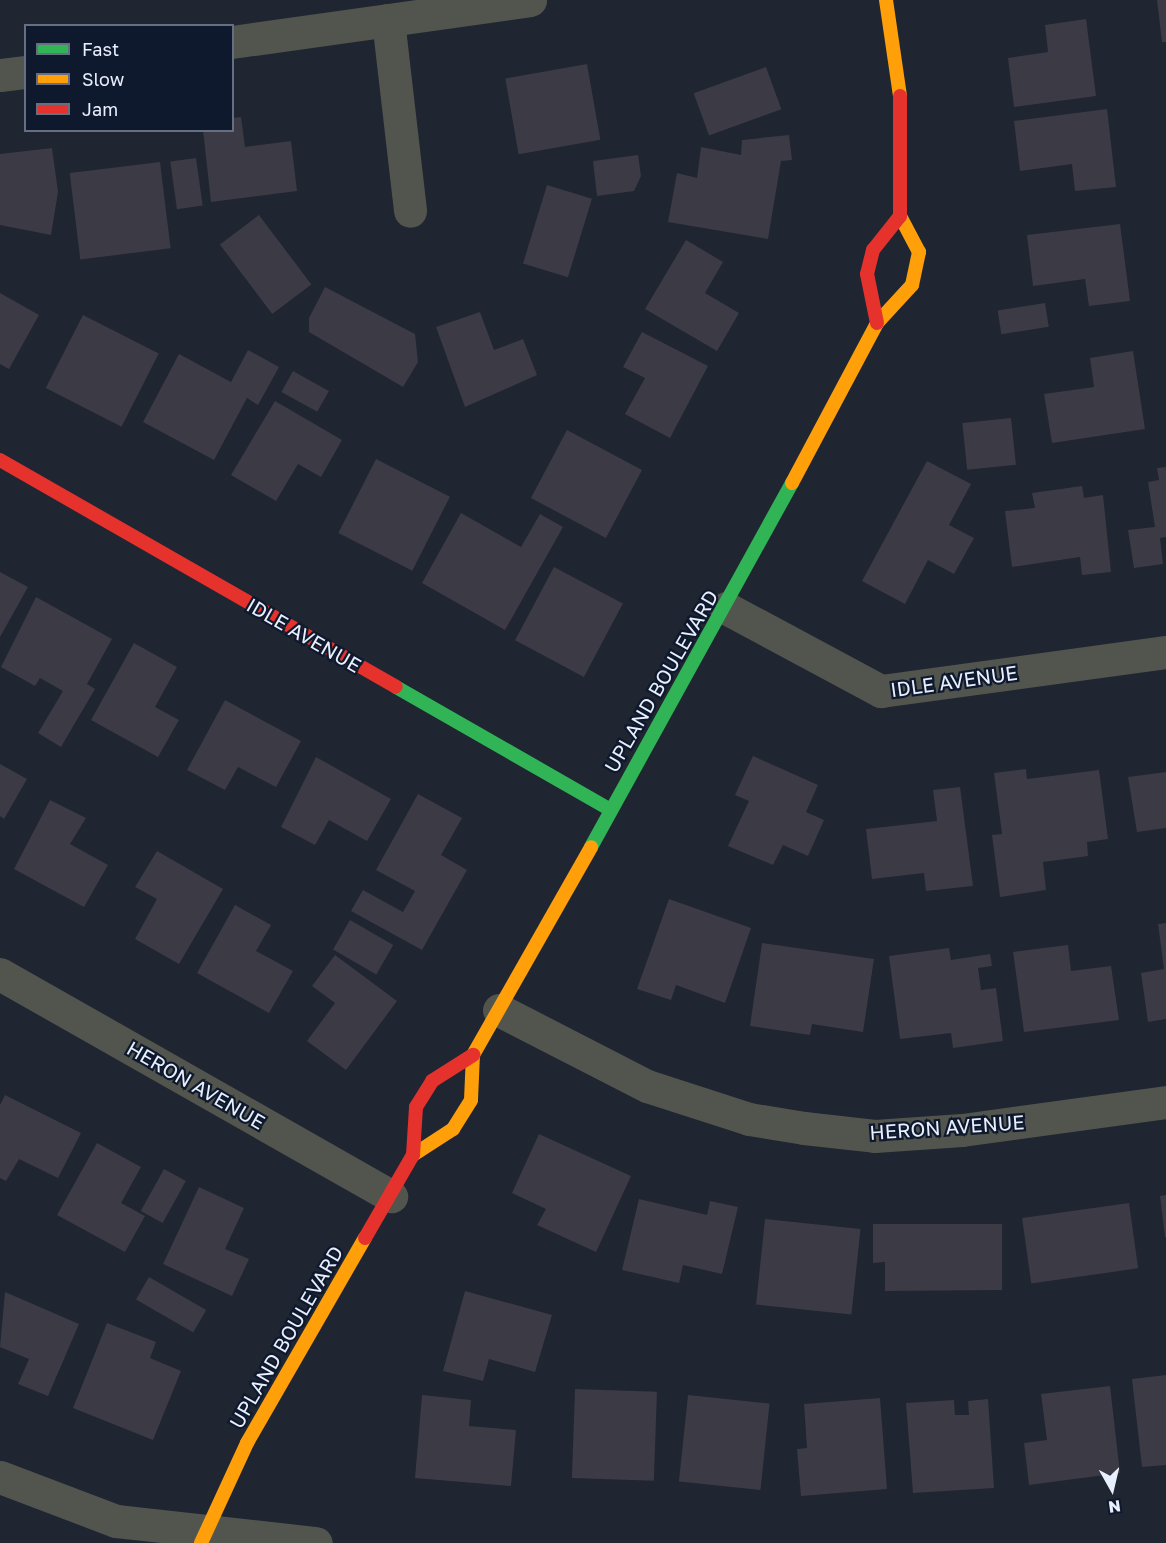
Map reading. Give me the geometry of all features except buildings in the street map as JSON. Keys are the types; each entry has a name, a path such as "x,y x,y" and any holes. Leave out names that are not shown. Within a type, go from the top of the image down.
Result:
{"street":[{"path":"234,42 530,0"},
{"path":"877,323 867,274 873,250 900,216 904,181 899,92 886,0"},
{"path":"388,20 410,211"},
{"path":"0,75 24,72"},
{"name":"UPLAND BOULEVARD","path":"413,1155 453,1129 471,1100 473,1055 609,810 726,609 877,323 912,285 919,252 900,216"},
{"name":"IDLE AVENUE","path":"0,460 609,810"},
{"name":"IDLE AVENUE","path":"726,609 881,692 1166,652"},
{"name":"HERON AVENUE","path":"0,974 391,1196"},
{"name":"HERON AVENUE","path":"499,1010 646,1086 749,1119 804,1128 875,1136 962,1130 1166,1102"},
{"name":"UPLAND BOULEVARD","path":"202,1538 247,1443 413,1155 421,1098 432,1081 473,1055"},
{"path":"0,1477 116,1521 202,1538 316,1543"}],"traffic: fast":[{"path":"591,847 792,483"},
{"path":"396,687 609,809"}],"traffic: slow":[{"path":"886,0 900,96"},
{"path":"792,483 877,323 912,285 919,252 900,216"},
{"path":"413,1155 453,1129 471,1100 473,1055 591,847"},
{"path":"201,1543 247,1443 365,1238"}],"traffic: jam":[{"path":"877,323 867,274 873,250 900,216 900,96"},
{"path":"0,460 396,687"},
{"path":"365,1238 413,1155 416,1107 432,1081 473,1055"}]}
